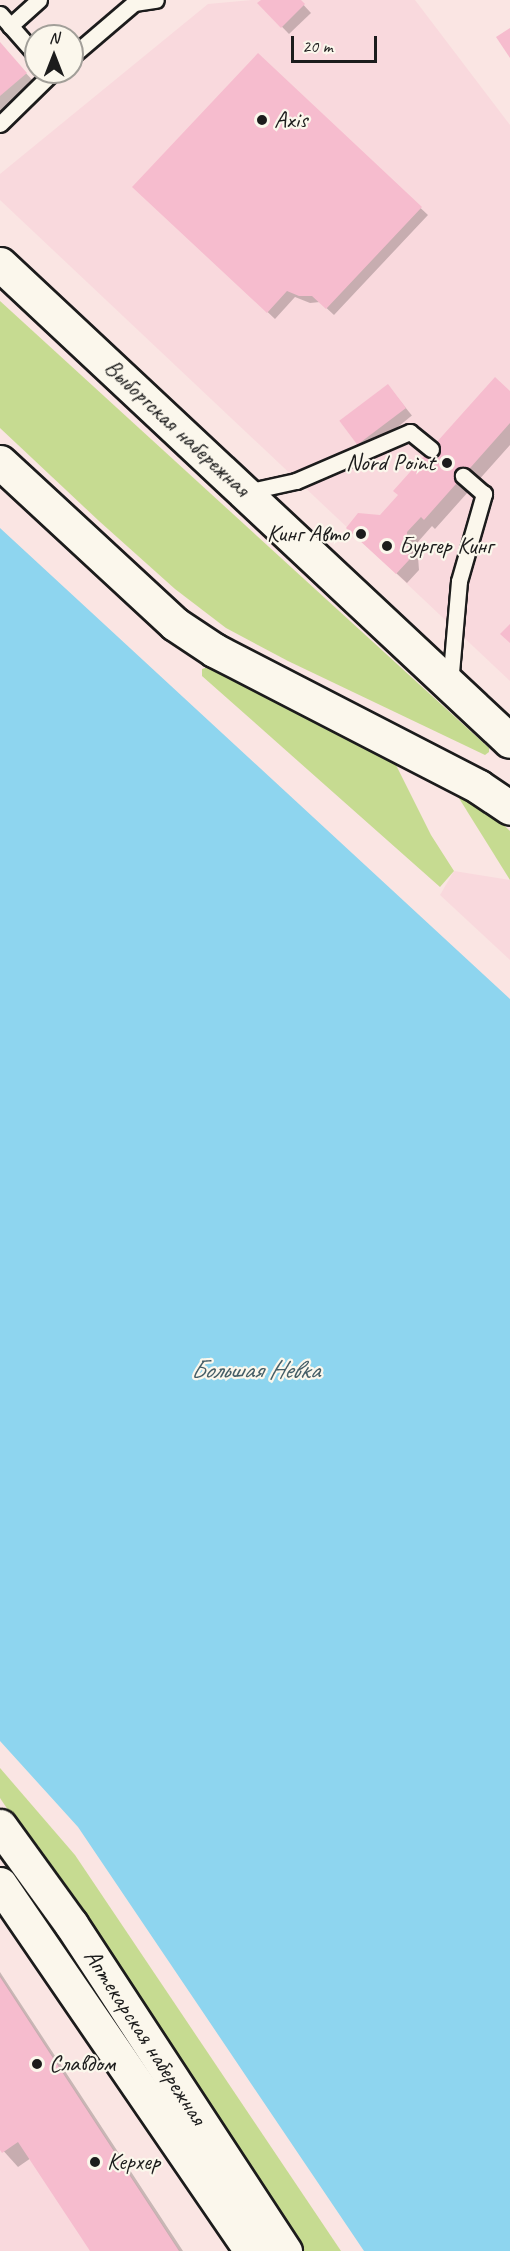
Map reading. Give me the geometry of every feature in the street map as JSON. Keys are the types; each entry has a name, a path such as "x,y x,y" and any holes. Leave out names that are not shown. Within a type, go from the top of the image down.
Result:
{"main road":[{"name":"Выборгская набережная","path":"0,264 510,741"},
{"path":"0,462 136,589 194,637 279,687 479,787 510,808"},
{"name":"Аптекарская набережная","path":"0,1826 70,1924 285,2251"},
{"name":"Аптекарская набережная","path":"0,1884 251,2251"}],"lane":[{"path":"24,41 5,20 39,0"},
{"path":"84,46 134,2 156,0"},
{"path":"0,124 40,84"},
{"path":"246,492 296,481 410,432 431,449"},
{"path":"450,687 459,580 484,494 463,476"}],"shaded area":[{"path":"252,0 415,0 510,125 510,681 0,200 0,174 208,4"},
{"path":"454,871 510,880 510,960 440,895"},
{"path":"0,1975 180,2251 0,2251"}],"green space":[{"path":"0,301 489,748 489,752 485,755 288,661 226,628 175,589 99,521 0,428"},
{"path":"208,667 395,763 431,835 454,871 440,887 202,676 202,669"},
{"path":"452,787 490,812 510,831 510,880"},
{"path":"0,1768 75,1855 341,2251 304,2251 0,1798"}],"water":[{"name":"Большая Невка","path":"0,528 510,999 510,2251 364,2251 78,1827 0,1741"}],"building":[{"path":"261,0 301,0 305,4 281,28 257,3"},
{"path":"510,28 510,58 496,37"},
{"path":"0,42 24,70 24,76 0,96"},
{"name":"Axis","path":"258,53 422,207 326,309 312,296 299,296 287,291 267,313 132,187"},
{"path":"495,377 510,391 510,423 424,520 421,517 407,532 409,560 396,574 346,528 358,513 380,515 398,495 393,491"},
{"path":"388,384 406,408 357,445 339,421"},
{"path":"510,624 510,643 500,634"},
{"path":"0,1977 179,2251 90,2251 18,2142 2,2153 0,2150"}],"place":[{"name":"Axis","path":"262,120"},
{"name":"Nord Point","path":"447,463"},
{"name":"Кинг Авто","path":"361,534"},
{"name":"Бургер Кинг","path":"387,546"},
{"name":"Славдом","path":"37,2064"},
{"name":"Керхер","path":"95,2162"}]}
